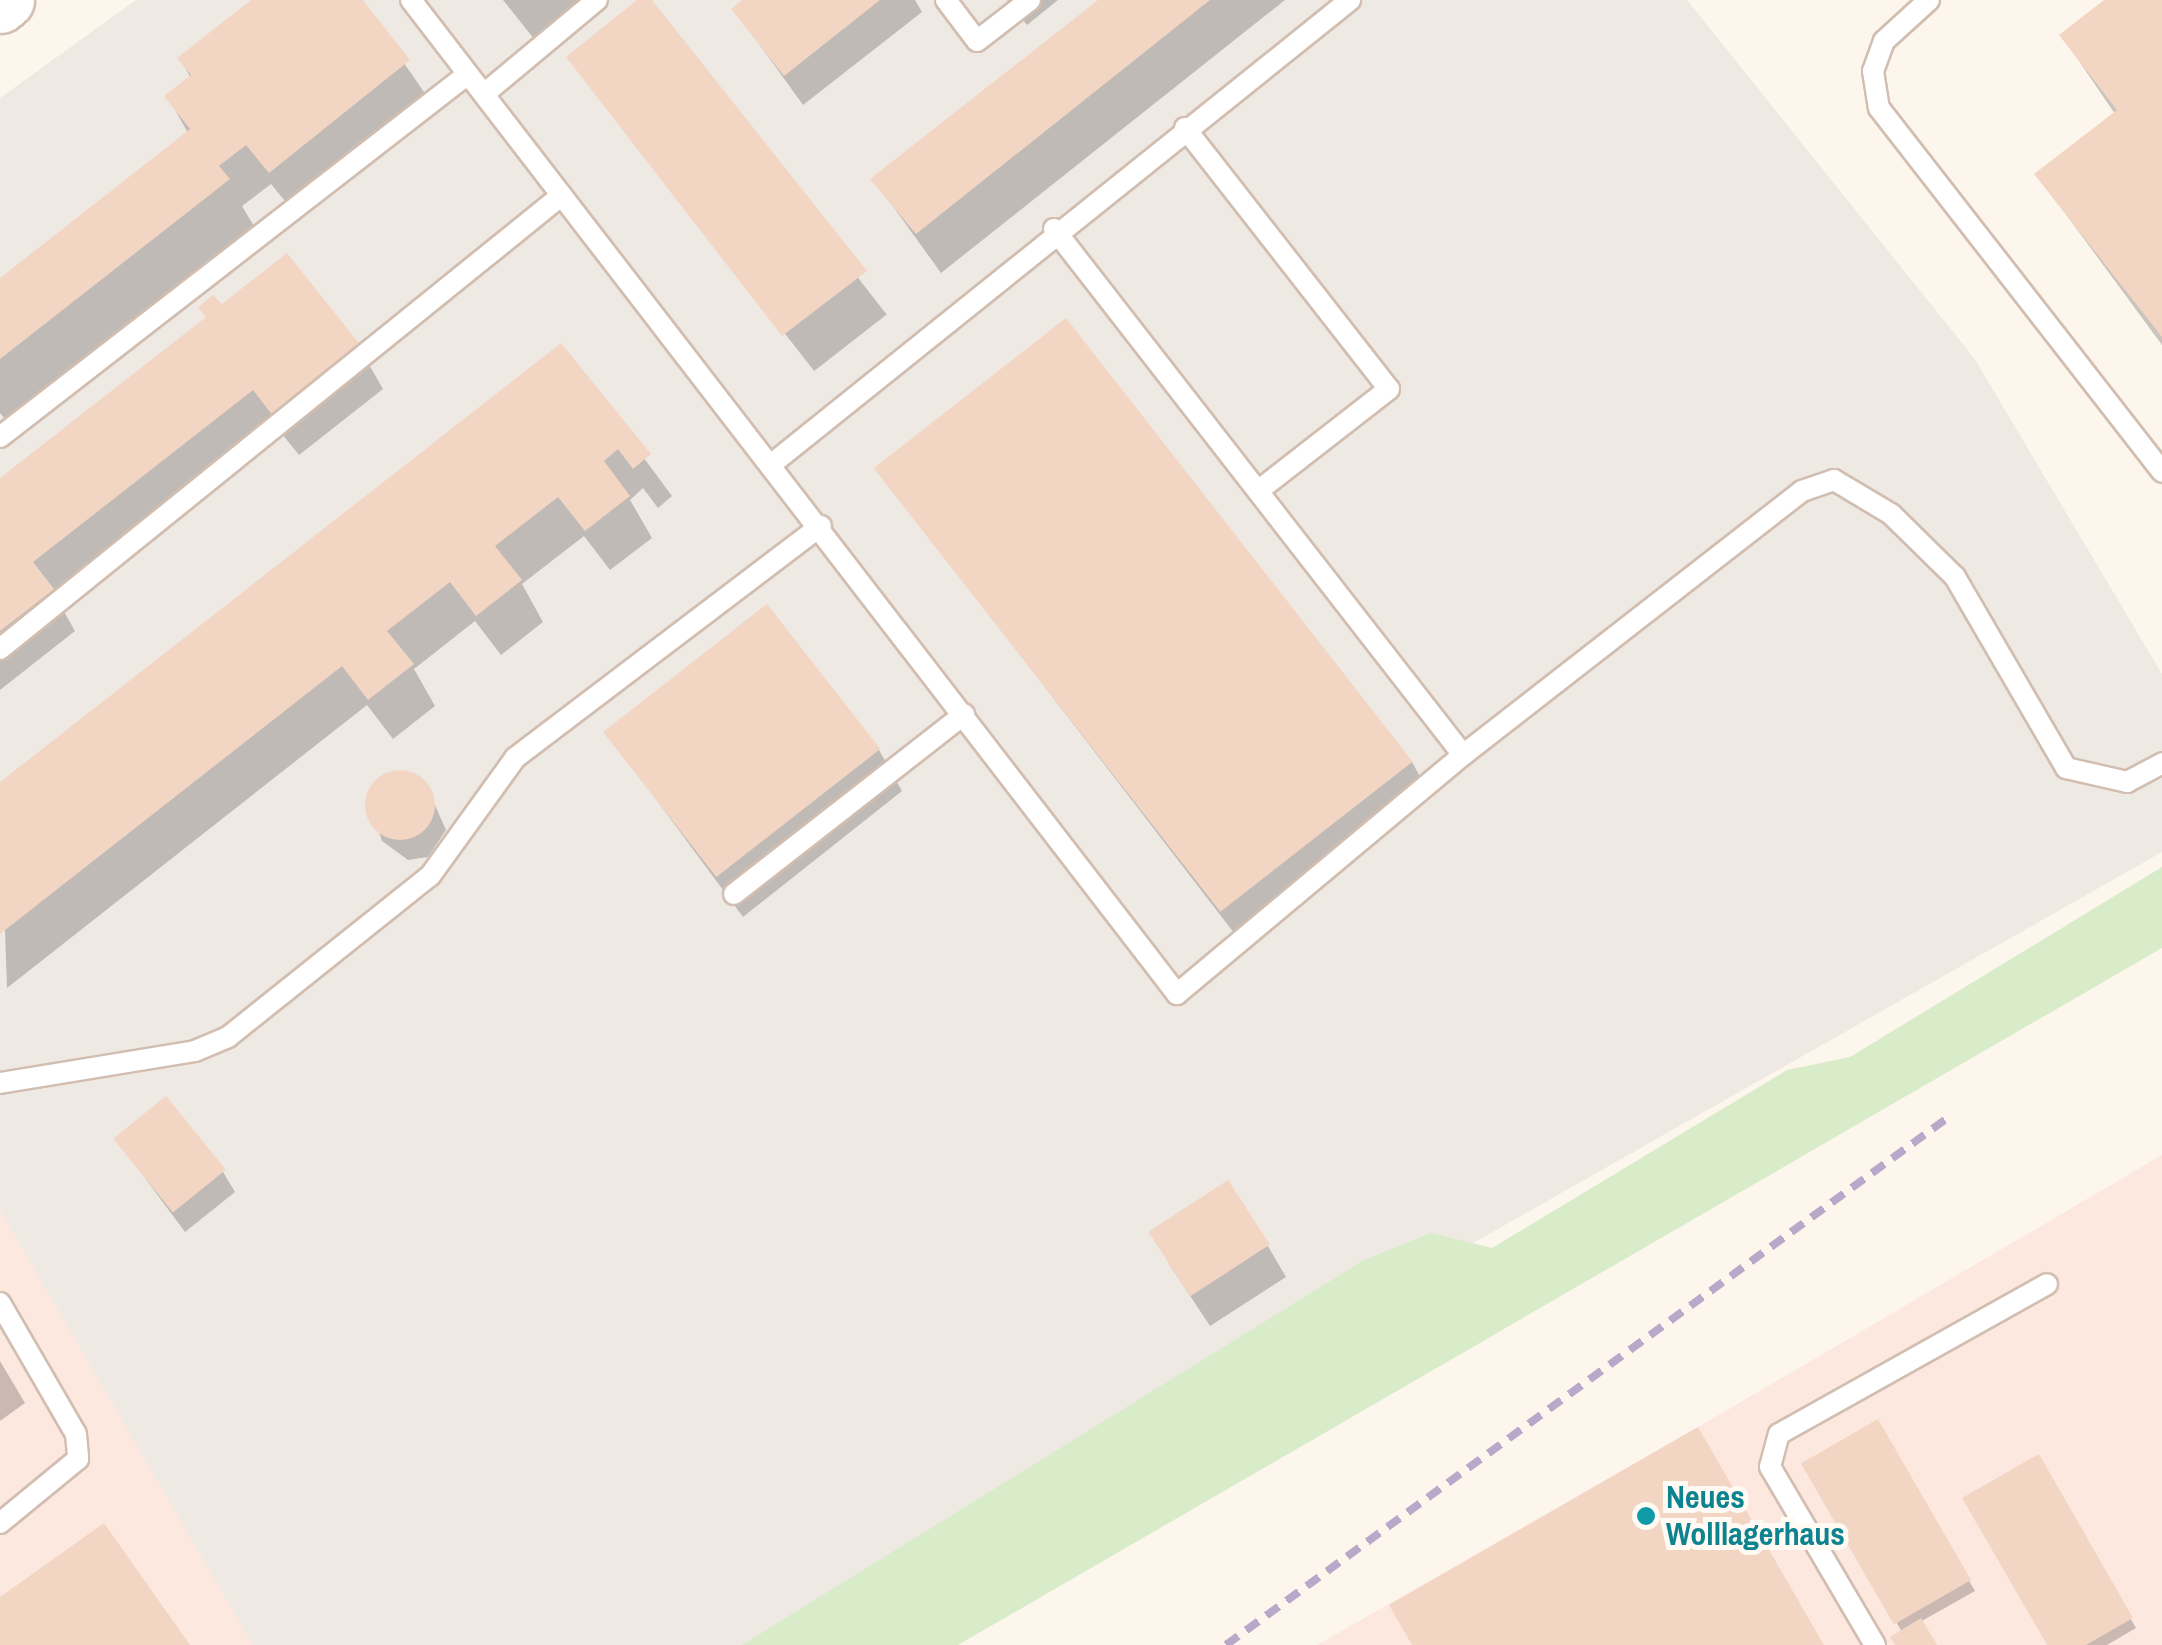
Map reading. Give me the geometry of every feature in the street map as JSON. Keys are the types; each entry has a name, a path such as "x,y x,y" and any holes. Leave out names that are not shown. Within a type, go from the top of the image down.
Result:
{"main road":[{"path":"0,4 6,0"}],"lane":[{"path":"411,0 773,463 1177,994 1462,755 1802,490 1834,480 1891,514 1954,577 2066,768 2127,782 2162,763"},
{"path":"484,94 598,0"},
{"path":"946,0 977,40 1030,0"},
{"path":"773,463 1054,228 1350,0"},
{"path":"1929,0 1884,41 1872,71 1879,108 2162,472"},
{"path":"0,437 468,74"},
{"path":"1186,128 1390,388 1258,491"},
{"path":"0,649 562,194"},
{"path":"1054,228 1462,755"},
{"path":"0,1084 195,1051 228,1037 430,876 516,758 821,526"},
{"path":"734,894 964,714"},
{"path":"1875,1645 1770,1467 1779,1434 2047,1284"},
{"path":"0,1303 76,1434 78,1459 0,1523"}],"shaded area":[{"path":"136,0 1687,0 1974,358 2162,674 2162,852 765,1645 253,1645 0,1210 0,98"},
{"path":"2162,1155 2162,1645 1317,1645 1705,1423"},
{"path":"0,1210 209,1564 253,1645 0,1645"}],"green space":[{"path":"2162,867 2162,948 958,1645 742,1645 1364,1260 1431,1233 1492,1248 1787,1070 1850,1057"}],"building":[{"path":"251,0 363,0 410,60 269,173 246,145 219,166 230,179 0,359 0,278 190,129 164,96 191,75 177,58"},
{"path":"637,0 652,0 867,271 782,336 566,57"},
{"path":"742,0 880,0 784,76 731,9"},
{"path":"1098,0 1210,0 916,234 870,179"},
{"path":"2104,0 2162,0 2162,337 2034,174 2117,110 2059,35"},
{"path":"287,253 362,347 273,416 253,390 33,562 54,589 0,631 0,478 206,317 198,307 213,295 222,304"},
{"path":"1066,318 1413,762 1220,912 874,468"},
{"path":"561,343 651,454 633,469 618,449 604,461 630,496 585,531 558,497 495,546 522,580 476,616 450,582 387,631 414,664 368,700 342,666 0,934 0,782"},
{"path":"767,604 880,749 716,877 603,732"},
{"path":"400,770 414,772 425,780 433,791 433,819 425,830 414,838 400,840 386,838 375,830 367,819 365,805 367,791 375,780 386,772"},
{"path":"166,1096 226,1170 173,1213 113,1139"},
{"path":"1228,1180 1270,1245 1190,1296 1148,1232"},
{"path":"1878,1419 1971,1580 1894,1625 1801,1464"},
{"name":"Neues Wolllagerhaus","path":"1698,1427 1824,1645 1412,1645 1389,1605"},
{"path":"2039,1454 2133,1618 2086,1645 2047,1645 1962,1498"},
{"path":"104,1523 190,1645 0,1645 0,1597"},
{"path":"1921,1618 1937,1645 1895,1645 1890,1637"}],"railway":[{"path":"1226,1645 1950,1116"}],"place":[{"name":"Neues Wolllagerhaus","path":"1646,1516"}]}
